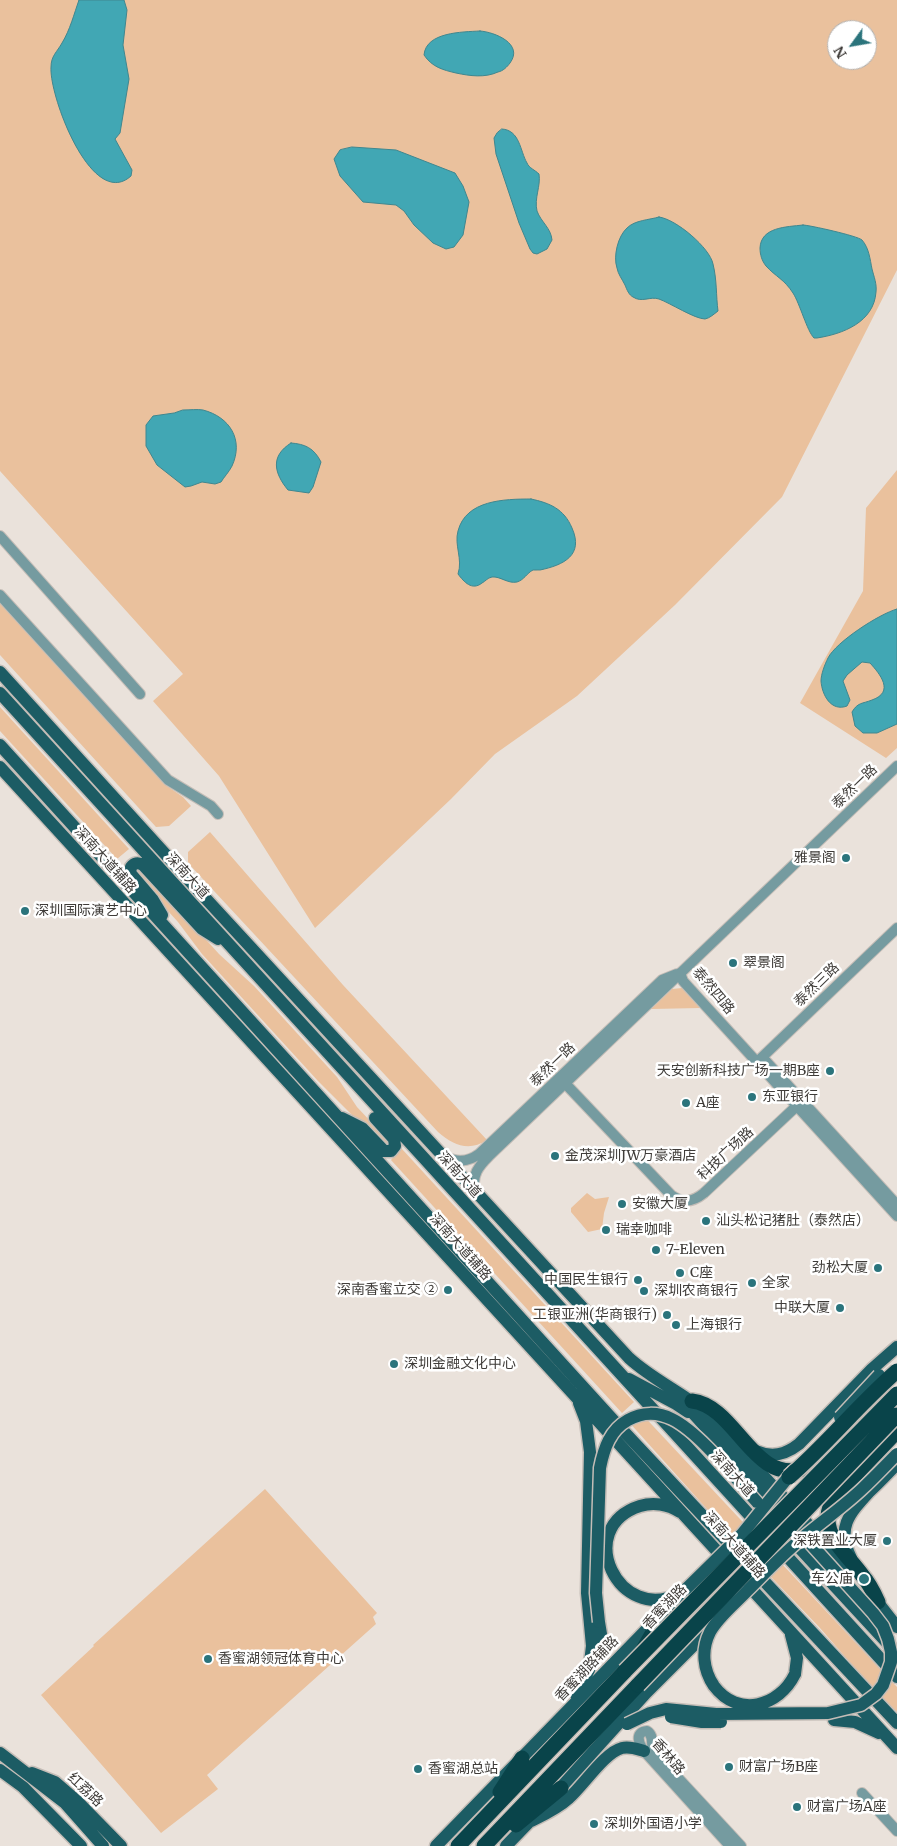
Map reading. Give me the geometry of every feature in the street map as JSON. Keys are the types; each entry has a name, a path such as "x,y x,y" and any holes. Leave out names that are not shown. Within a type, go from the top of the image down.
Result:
{"highway":[{"path":"692,1401 700,1402 714,1410 766,1462 788,1471 808,1468 815,1462 883,1392 897,1373"},
{"path":"789,1477 878,1388 897,1373"},
{"name":"香蜜湖路","path":"458,1846 479,1825 620,1666 637,1659 897,1394"},
{"path":"484,1846 642,1689 897,1415"},
{"path":"878,1602 862,1575 832,1538 828,1522 830,1506 833,1500 897,1431"},
{"path":"828,1516 897,1442"},
{"path":"637,1659 667,1608"},
{"path":"479,1825 522,1758"},
{"path":"489,1846 560,1788"}],"main road":[{"path":"0,672 141,828 629,1358 640,1368 692,1401 714,1420 878,1602 897,1627"},
{"name":"深南大道","path":"0,693 897,1677"},
{"path":"0,745 615,1422 897,1723"},
{"name":"深南大道辅路","path":"0,766 897,1748"},
{"path":"103,806 141,828"},
{"path":"174,937 153,900 130,873 131,867 134,864 143,865 202,929 229,945"},
{"path":"197,889 229,945"},
{"path":"147,928 189,953"},
{"path":"329,1055 382,1089"},
{"path":"334,1112 362,1128 384,1150 391,1151 394,1148 396,1144 394,1139 370,1111 353,1081"},
{"path":"397,1181 444,1251"},
{"path":"750,1448 767,1455 783,1454 791,1450 872,1369 897,1347"},
{"name":"香蜜湖路辅路","path":"436,1846 582,1696 620,1666 667,1608 742,1534 826,1432 897,1356"},
{"path":"612,1365 632,1380 676,1404 707,1428"},
{"path":"565,1383 582,1409 586,1421 590,1452 587,1593 600,1639 598,1657 582,1696"},
{"path":"598,1746 627,1724 650,1713 666,1709 716,1714 828,1712 861,1705 876,1694 883,1685 891,1662 891,1652 883,1626 862,1599 666,1385"},
{"path":"563,1716 582,1686 589,1670 595,1622 600,1468 603,1454 610,1436 624,1422 640,1414 663,1415 687,1428 897,1653"},
{"path":"506,1846 598,1746 642,1689 718,1622 780,1558 863,1488 897,1454"},
{"path":"862,1575 847,1548 844,1531 846,1522 854,1508 897,1464"},
{"path":"686,1589 678,1594 661,1599 643,1598 634,1594 618,1582 608,1563 606,1543 618,1519 633,1509 642,1506 661,1504 670,1506 687,1516"},
{"path":"718,1622 710,1633 705,1645 705,1668 710,1679 723,1695 740,1704 750,1705 765,1703 780,1695 795,1674 796,1650 787,1626"},
{"path":"627,1724 664,1716 716,1722 834,1720 855,1722 867,1726 884,1736 897,1748"},
{"path":"529,1822 551,1811 570,1798 608,1757 617,1750 629,1747 644,1751"},
{"name":"红荔路","path":"0,1753 65,1803 103,1846"},
{"name":"红荔路","path":"21,1768 55,1782 121,1846"},
{"path":"0,1770 23,1787 81,1846"},
{"path":"23,1787 69,1846"}],"street":[{"path":"0,536 140,694"},
{"path":"0,595 168,780 211,806 218,814"},
{"name":"泰然一路","path":"475,1191 473,1180 479,1166 662,980 680,973 897,766"},
{"name":"泰然三路","path":"761,1061 897,928"},
{"name":"泰然三路","path":"761,1061 897,936"},
{"name":"泰然四路","path":"680,973 683,981 897,1205"},
{"name":"泰然一路","path":"442,1154 449,1159 460,1161 475,1157 564,1079"},
{"name":"科技广场路","path":"564,1079 678,1194 684,1196 695,1194 798,1101"},
{"name":"泰然四路","path":"798,1101 897,1216"},
{"name":"香林路","path":"730,1846 644,1751 638,1738 642,1732 647,1731 652,1738 654,1752 741,1846"},
{"path":"862,1793 897,1831"}],"shaded area":[{"path":"0,0 897,0 897,270 782,497 675,605 577,696 495,754 451,799 315,928 219,776 153,701 183,674 0,471"},
{"path":"897,470 897,748 886,758 800,703 863,591 866,508"},
{"path":"0,601 167,786 183,797 191,806 169,826 156,827 0,655"},
{"path":"0,707 129,849 117,859 0,731"},
{"path":"210,832 343,985 487,1140 474,1146 461,1145 449,1140 438,1132 188,863 188,852"},
{"path":"139,869 143,870 219,954 254,986 337,1077 357,1107 387,1139 388,1145 381,1144 318,1081 202,954 178,922 136,876 136,871"},
{"path":"682,988 700,1008 651,1009 672,989"},
{"path":"402,1149 634,1402 622,1413 391,1160"},
{"path":"587,1193 595,1199 609,1197 602,1229 588,1232 571,1212 571,1208"},
{"path":"639,1411 897,1687 897,1712 880,1697 820,1628 723,1527 628,1421"},
{"name":"香蜜湖领冠体育中心","path":"265,1489 377,1613 373,1617 376,1624 207,1775 218,1789 161,1833 41,1695 93,1645"}],"water":[{"path":"79,0 124,0 127,10 123,45 129,79 120,133 115,139 132,170 131,176 116,183 102,178 88,165 76,146 65,123 52,81 52,60 72,22"},
{"path":"480,31 500,37 511,45 513,56 509,64 502,71 483,76 456,73 434,65 424,55 426,47 438,38 455,33"},
{"path":"502,129 513,133 519,142 528,165 539,174 536,201 537,211 550,232 552,240 547,249 537,254 533,253 530,249 519,223 496,154 494,138"},
{"path":"352,147 396,150 455,173 463,186 469,202 463,235 454,247 446,249 433,243 414,225 404,211 396,205 363,202 340,176 334,159 340,150"},
{"path":"659,217 674,223 691,235 711,257 715,276 718,311 709,318 705,319 695,316 659,299 636,299 629,294 619,274 616,252 624,232 634,223"},
{"path":"803,225 843,233 862,240 869,254 876,286 874,302 870,311 863,319 847,330 817,338 811,335 793,293 766,266 760,253 761,241 770,232 775,229"},
{"path":"183,410 203,410 212,413 221,418 232,431 236,447 235,456 231,468 221,482 215,484 202,482 185,487 157,465 146,446 146,425 153,416"},
{"path":"291,443 301,444 309,448 321,462 313,487 309,493 288,490 277,471 277,459 280,453"},
{"path":"531,499 556,508 569,521 575,537 575,545 570,557 564,562 549,568 533,570 517,582 492,577 475,586 466,582 458,574 460,563 457,536 462,521 477,507 487,503"},
{"path":"897,609 897,724 877,733 863,733 855,726 852,712 858,705 879,697 883,692 883,683 878,672 870,663 862,662 843,681 850,700 847,706 836,707 828,701 823,692 822,672 828,658 840,644 869,622"}],"place":[{"name":"雅景阁","path":"846,858"},
{"name":"深圳国际演艺中心","path":"25,911"},
{"name":"翠景阁","path":"733,963"},
{"name":"天安创新科技广场一期B座","path":"830,1071"},
{"name":"东亚银行","path":"752,1097"},
{"name":"A座","path":"686,1103"},
{"name":"金茂深圳JW万豪酒店","path":"555,1156"},
{"name":"安徽大厦","path":"622,1204"},
{"name":"汕头松记猪肚（泰然店）","path":"706,1221"},
{"name":"瑞幸咖啡","path":"606,1230"},
{"name":"7-Eleven","path":"656,1250"},
{"name":"劲松大厦","path":"878,1268"},
{"name":"C座","path":"680,1273"},
{"name":"中国民生银行","path":"638,1280"},
{"name":"全家","path":"752,1283"},
{"name":"深南香蜜立交 ②","path":"448,1290"},
{"name":"深圳农商银行","path":"644,1291"},
{"name":"中联大厦","path":"840,1308"},
{"name":"工银亚洲(华商银行)","path":"667,1315"},
{"name":"上海银行","path":"676,1325"},
{"name":"深圳金融文化中心","path":"394,1364"},
{"name":"深铁置业大厦","path":"887,1541"},
{"name":"车公庙","path":"864,1579"},
{"name":"香蜜湖领冠体育中心","path":"208,1659"},
{"name":"财富广场B座","path":"729,1767"},
{"name":"香蜜湖总站","path":"418,1769"},
{"name":"财富广场A座","path":"797,1807"},
{"name":"深圳外国语小学","path":"594,1824"}]}
